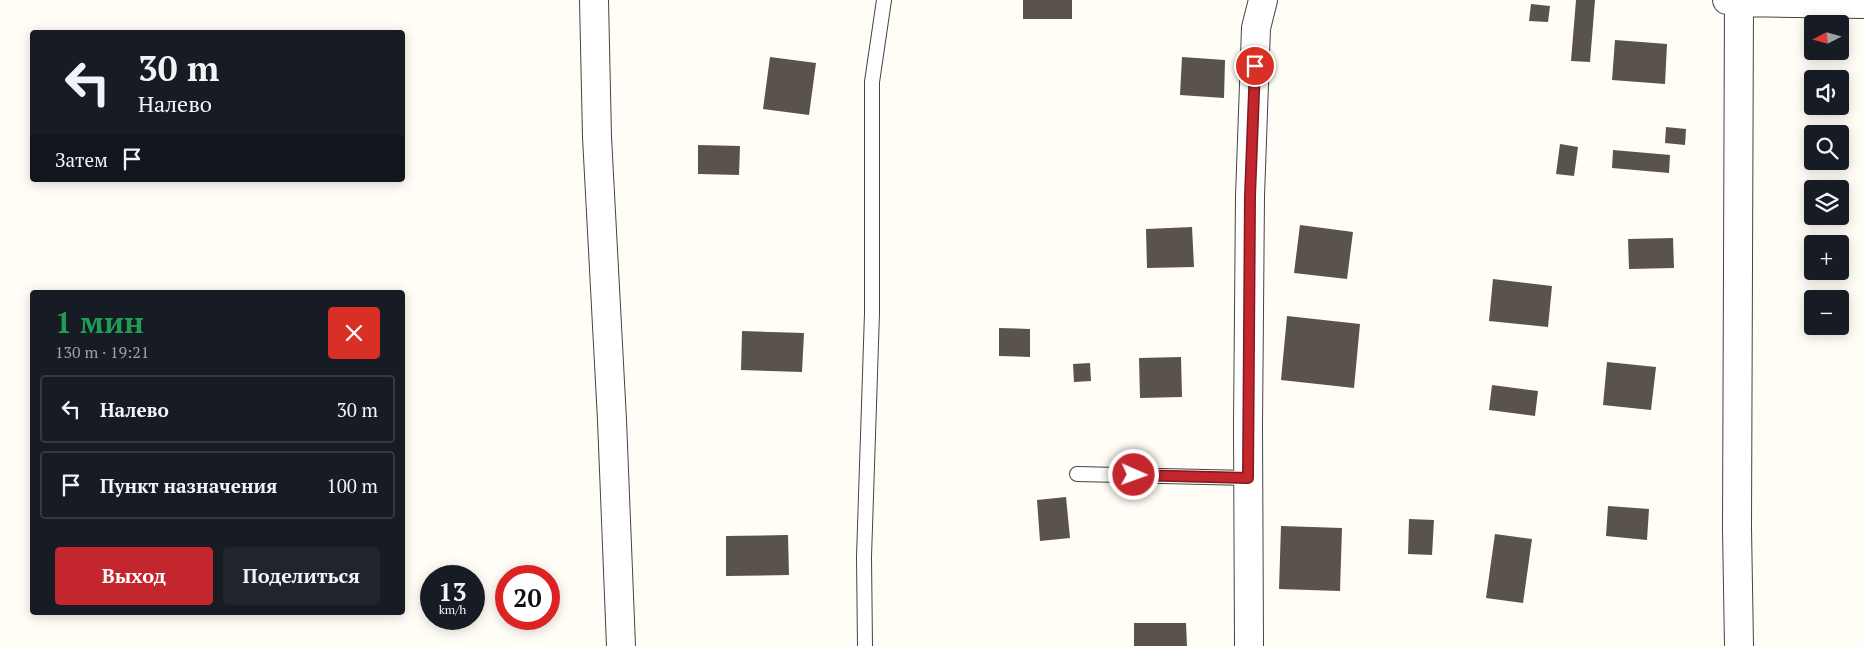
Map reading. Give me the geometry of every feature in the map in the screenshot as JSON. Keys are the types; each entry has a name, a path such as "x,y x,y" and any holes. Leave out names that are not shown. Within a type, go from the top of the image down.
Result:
{"street":[{"path":"594,0 597,137 612,420 621,646"},
{"path":"1248,646 1250,196 1256,28 1263,0"},
{"path":"1739,646 1735,1 1864,4"}],"lane":[{"path":"865,646 864,556 872,313 872,82 884,0"},
{"path":"1077,474 1248,478"}],"building":[{"path":"1023,0 1072,0 1072,19 1023,19"},
{"path":"1576,0 1595,0 1590,62 1571,61"},
{"path":"1531,4 1550,6 1548,22 1529,21"},
{"path":"1615,40 1667,44 1665,84 1612,80"},
{"path":"770,57 816,63 809,115 763,109"},
{"path":"1182,57 1225,60 1224,98 1180,95"},
{"path":"1666,127 1686,129 1685,145 1665,143"},
{"path":"1560,144 1578,147 1574,176 1556,174"},
{"path":"698,145 740,146 739,175 698,174"},
{"path":"1613,150 1670,155 1669,173 1612,168"},
{"path":"1300,225 1353,232 1347,279 1294,273"},
{"path":"1192,227 1194,267 1147,268 1146,229"},
{"path":"1673,238 1674,268 1629,269 1628,239"},
{"path":"1493,279 1552,286 1548,327 1489,321"},
{"path":"1287,316 1360,324 1354,388 1281,380"},
{"path":"999,328 1030,329 1030,357 999,356"},
{"path":"742,331 804,333 802,372 741,370"},
{"path":"1181,357 1182,397 1140,398 1139,358"},
{"path":"1607,362 1656,367 1651,410 1603,405"},
{"path":"1090,363 1091,381 1074,382 1073,364"},
{"path":"1492,385 1538,391 1535,416 1489,410"},
{"path":"1066,497 1070,538 1040,541 1037,500"},
{"path":"1608,506 1649,509 1647,540 1606,536"},
{"path":"1409,519 1434,520 1432,555 1408,554"},
{"path":"1281,526 1342,528 1340,591 1279,589"},
{"path":"1495,534 1532,539 1523,603 1486,598"},
{"path":"788,535 789,575 726,576 726,536"},
{"path":"1134,623 1186,623 1187,646 1134,646"}],"route":[{"path":"1134,475 1248,478 1250,196 1255,66"}]}
